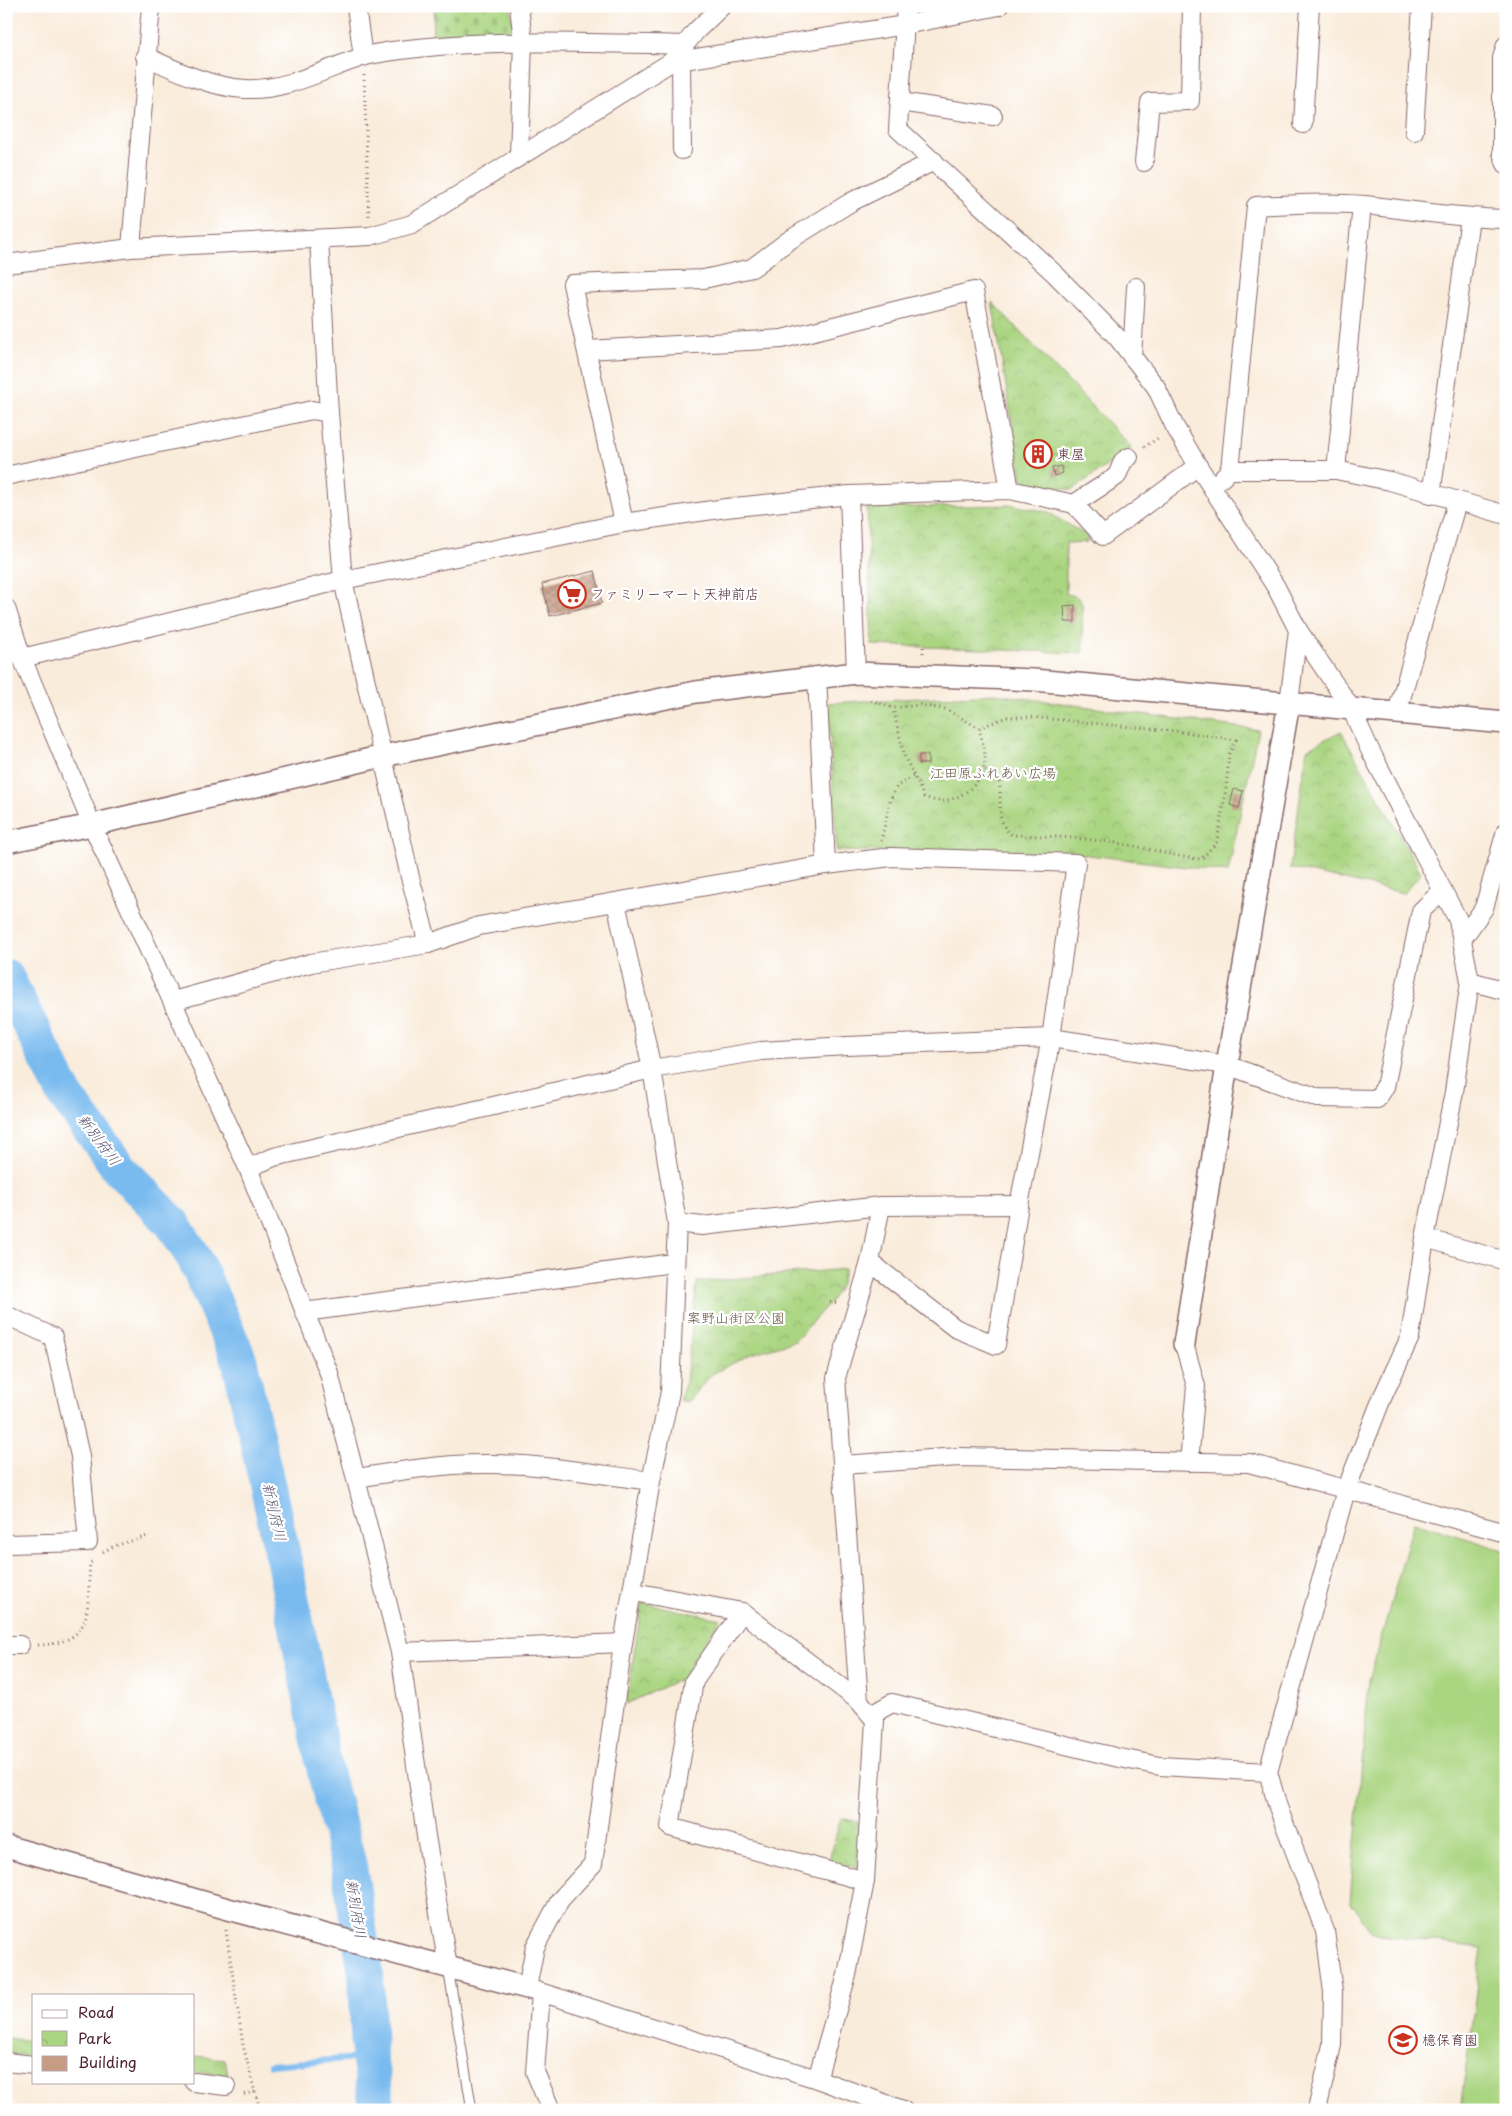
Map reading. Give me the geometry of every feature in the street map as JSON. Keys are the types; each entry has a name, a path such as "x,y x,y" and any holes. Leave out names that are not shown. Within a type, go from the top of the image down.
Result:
{"street":[{"path":"131,248 150,6"},
{"path":"356,6 363,57"},
{"path":"519,156 523,41 520,6"},
{"path":"6,264 131,248 370,236 412,224 678,56 722,6"},
{"path":"906,6 898,129 1055,274 1117,338 1156,387 1175,427 1198,466 1276,587 1298,630 1351,708 1368,748 1458,920 1463,938 1470,981 1454,1092 1425,1238 1410,1337 1382,1398 1346,1490 1268,1772 1278,1807 1325,1931 1333,1992 1332,2045 1317,2110"},
{"path":"1144,162 1150,102 1190,101 1192,6"},
{"path":"1303,124 1310,6"},
{"path":"1414,130 1422,6"},
{"path":"145,56 212,84 246,89 272,86 315,76 363,57 418,48 523,41 678,56 905,25 990,7"},
{"path":"1505,157 1502,58 1506,45"},
{"path":"678,56 682,150"},
{"path":"900,102 993,116"},
{"path":"624,523 572,284 704,279 752,268 788,241 850,202 934,161"},
{"path":"1213,487 1230,470 1256,206 1303,203 1362,205 1470,218 1506,219"},
{"path":"1336,470 1362,205"},
{"path":"1431,495 1470,218"},
{"path":"319,239 329,413 343,580 410,877 428,944"},
{"path":"1132,357 1136,287"},
{"path":"587,350 782,339 974,291 1010,490"},
{"path":"6,476 312,410 329,413"},
{"path":"1074,504 1117,476 1123,461 1129,457"},
{"path":"22,658 343,580 624,523 849,495 1010,490 1074,504 1103,536 1198,466"},
{"path":"1230,470 1336,470 1390,481 1431,495 1506,515"},
{"path":"849,495 856,673"},
{"path":"1396,713 1457,502"},
{"path":"6,608 22,658 92,825 173,1001 190,1045 248,1168 329,1373 400,1652 426,1836 439,1965"},
{"path":"1189,1462 1196,1386 1184,1344 1227,1065 1289,703 1298,630"},
{"path":"6,842 53,831 92,825 383,756 696,692 816,676 856,673 1034,680 1506,723"},
{"path":"816,676 826,864"},
{"path":"1463,938 1484,908 1506,831"},
{"path":"173,1001 311,963 428,944 479,926 826,864 892,857 1076,863 1051,1038 1019,1205 996,1345 955,1328 870,1262"},
{"path":"248,1168 274,1157 652,1069 762,1051 1051,1038 1227,1065 1318,1098 1377,1099 1384,1088 1421,911 1442,891"},
{"path":"551,2110 535,2072 535,1947 560,1900 593,1864 623,1643 634,1592 651,1481 670,1392 677,1223 652,1069 616,902"},
{"path":"1470,981 1506,992"},
{"path":"677,1223 702,1226 881,1206 1019,1205"},
{"path":"859,1701 836,1378 870,1262 881,1206"},
{"path":"1425,1238 1506,1262"},
{"path":"304,1312 674,1263"},
{"path":"6,1314 53,1338 80,1456 88,1542 6,1544"},
{"path":"842,1465 959,1457 1249,1462 1506,1533"},
{"path":"357,1478 434,1466 514,1464 651,1481"},
{"path":"634,1592 742,1612 859,1701 875,1720 865,1881 847,1975 817,2079"},
{"path":"742,1612 694,1681 670,1827 865,1881"},
{"path":"400,1652 623,1643"},
{"path":"871,1715 892,1703 1160,1766 1268,1772"},
{"path":"6,1846 225,1908 534,1990 817,2079 903,2110"},
{"path":"6,2062 32,2065"},
{"path":"195,2082 226,2086"}],"lane":[{"path":"439,1965 472,2110"}],"path":[{"path":"363,57 370,236"},
{"path":"1129,457 1175,427"},
{"path":"923,647 923,653"},
{"path":"871,700 893,708 920,706 946,709 979,728 983,743 984,769 972,788 956,796 939,801 924,797 904,755 897,733 893,708"},
{"path":"979,728 1006,717 1030,717 1184,732 1236,740 1229,754 1226,789 1217,842 1201,859 1161,854 1131,846 1077,837 1012,835 1005,830 1000,816 1001,787 998,776 984,769"},
{"path":"880,844 891,798 896,786 914,776"},
{"path":"13,1645 67,1642 77,1632 86,1617 89,1604 90,1563 114,1546 148,1536"},
{"path":"225,1908 244,2045 254,2092 260,2110"},
{"path":"226,2086 240,2095 254,2092"}],"green space":[{"path":"435,6 510,6 514,32 432,34"},
{"path":"992,302 1132,448 1072,490 1022,481"},
{"path":"1013,505 1048,512 1087,536 1087,542 1066,543 1066,594 1076,596 1082,604 1083,653 872,645 867,508"},
{"name":"江田原ふれあい広場","path":"994,694 1258,730 1228,872 1073,853 837,851 828,703"},
{"path":"1341,731 1421,873 1404,893 1290,868 1307,749"},
{"name":"案野山街区公園","path":"845,1269 839,1289 830,1302 795,1341 751,1354 712,1374 687,1402 679,1400 686,1382 697,1282"},
{"path":"1414,1522 1506,1551 1506,2110 1460,2110 1482,1948 1373,1934 1350,1902 1369,1680"},
{"path":"642,1603 721,1619 694,1659 685,1677 626,1704"},
{"path":"841,1818 861,1823 857,1868 829,1860"},
{"path":"6,2038 32,2041 32,2056 6,2054"},
{"path":"195,2056 225,2059 228,2075 195,2072"}],"building":[{"name":"東屋","path":"1037,447 1044,450 1045,455 1039,460 1032,459 1031,452"},
{"path":"1061,466 1063,473 1054,476 1052,468"},
{"name":"ファミリーマート天神前店","path":"595,571 602,603 550,616 542,584"},
{"path":"1075,605 1075,622 1065,622 1064,606"},
{"path":"919,755 928,755 928,764 919,764"},
{"path":"1234,789 1243,791 1239,808 1230,805"}],"waterway":[{"name":"新別府川","path":"6,977 65,1095 119,1168 172,1223 195,1259 239,1359 282,1551 325,1772 349,1866 366,1973 369,2057 378,2110"},
{"path":"270,2065 369,2057"}],"place":[{"name":"東屋","path":"1038,454"},
{"name":"ファミリーマート天神前店","path":"572,594"},
{"name":"檍保育園","path":"1403,2040"}]}
